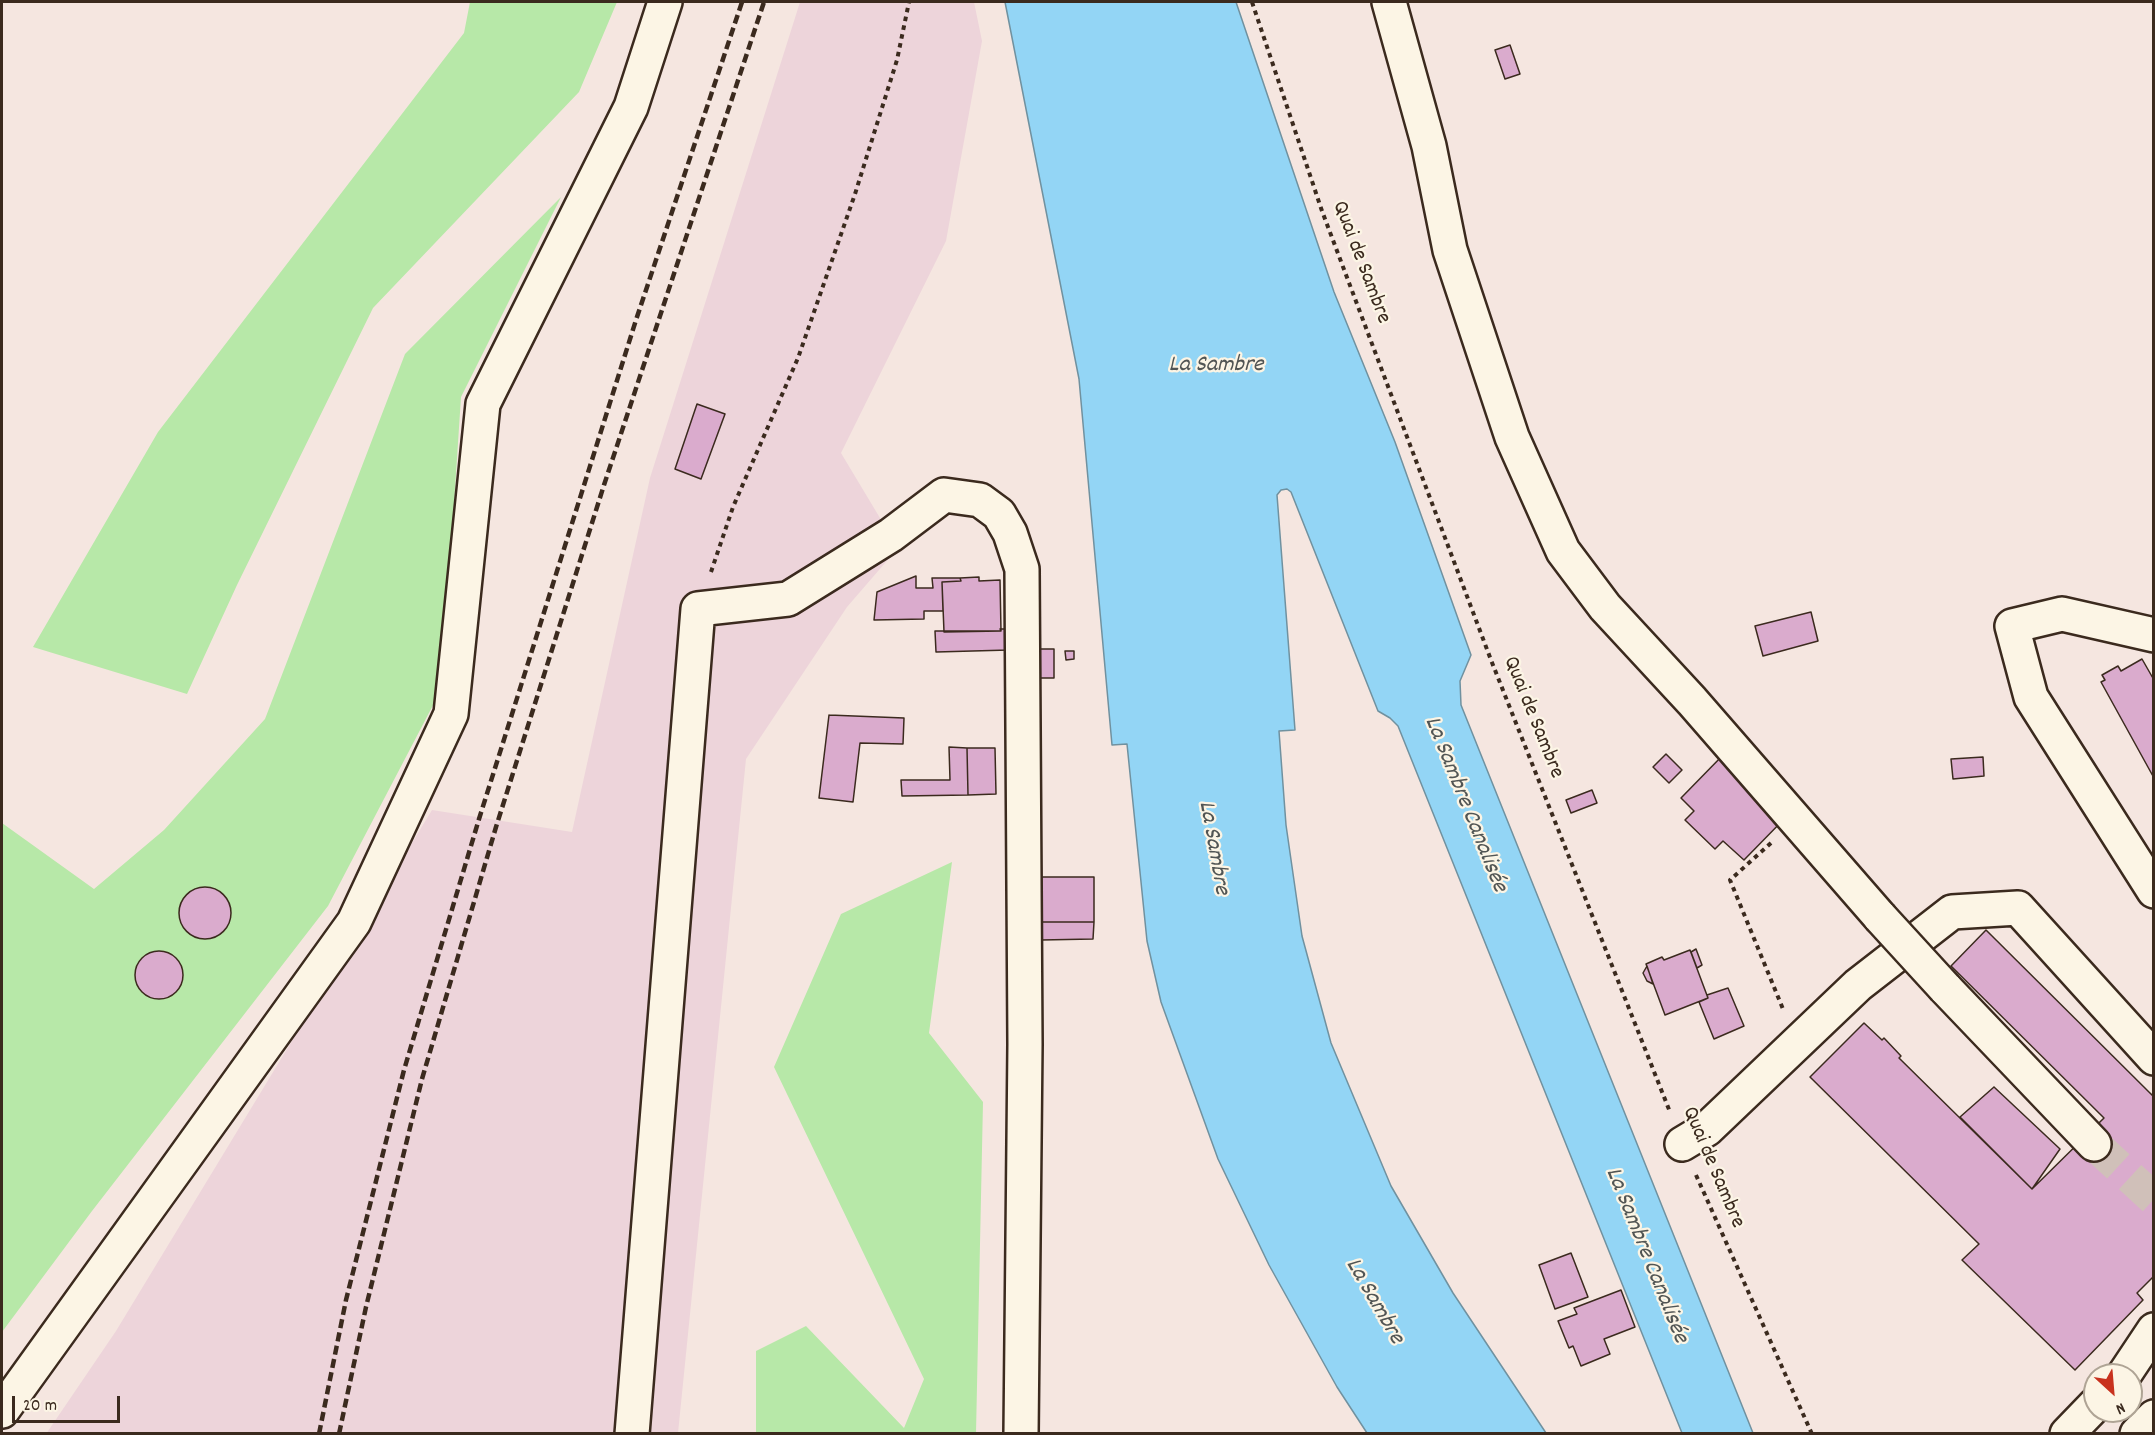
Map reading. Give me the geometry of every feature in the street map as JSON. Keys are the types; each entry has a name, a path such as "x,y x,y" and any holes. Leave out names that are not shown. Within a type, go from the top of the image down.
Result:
{"street":[{"path":"2,1411 354,922 451,714 483,404 631,107 665,2"},
{"path":"1389,2 1429,146 1450,250 1512,437 1563,550 1605,607 1692,701 1880,917 2094,1144"},
{"path":"632,1434 698,609 789,599 891,535 944,495 980,500 999,514 1010,532 1022,569 1025,1055 1021,1434"},
{"path":"2154,635 2062,614 2012,626 2031,697 2154,891"},
{"path":"1682,1144 1707,1129 1858,985 1952,912 2018,908 2154,1058"},
{"path":"2132,1363 2154,1330"},
{"path":"2067,1434 2083,1417"},
{"path":"2137,1434 2154,1417"}],"path":[{"path":"698,609 733,507 798,358 897,60 909,2"},
{"name":"Quai de Sambre","path":"1252,2 1322,211 1491,660 1682,1144 1812,1434"},
{"path":"1796,821 1730,880 1796,1042"}],"shaded area":[{"path":"800,2 974,2 982,41 946,241 841,453 898,548 847,607 746,759 678,1433 46,1434 116,1331 432,810 572,832 650,478"}],"green space":[{"path":"470,2 617,2 579,92 373,308 237,585 187,694 33,647 158,432 464,33"},
{"path":"561,197 461,397 442,688 328,906 92,1211 2,1332 2,823 94,889 164,830 265,719 405,354"},
{"path":"952,862 929,1033 983,1102 976,1433 756,1433 756,1351 806,1326 904,1428 924,1379 774,1067 841,914"}],"water":[{"path":"1005,2 1236,2 1334,292 1395,442 1471,655 1460,681 1461,705 1753,1433 1682,1433 1398,726 1378,711 1291,492 1287,489 1281,490 1277,495 1295,730 1279,731 1286,825 1302,936 1331,1043 1391,1186 1453,1293 1546,1433 1367,1433 1337,1387 1269,1265 1218,1159 1161,1002 1147,941 1127,744 1112,745 1079,379"}],"building":[{"path":"1510,45 1520,74 1505,79 1495,50"},
{"path":"697,404 725,414 701,479 675,469"},
{"path":"916,576 916,588 933,588 932,578 960,578 961,581 942,582 943,611 924,611 924,619 874,620 877,592"},
{"path":"979,577 979,581 1000,580 1001,631 944,632 942,582"},
{"path":"1811,612 1818,641 1763,656 1755,626"},
{"path":"1000,629 1008,629 1009,650 936,652 935,631 1001,631"},
{"path":"1039,649 1054,649 1054,678 1039,678"},
{"path":"1065,651 1074,651 1074,659 1066,660"},
{"path":"2142,659 2154,680 2154,778 2101,682 2105,680 2102,675 2118,666 2121,671"},
{"path":"829,715 904,718 903,744 860,743 853,802 819,798"},
{"path":"949,747 967,748 968,795 902,796 901,780 950,780"},
{"path":"967,748 995,748 996,794 968,795"},
{"path":"1666,754 1682,770 1669,783 1653,767"},
{"path":"1724,754 1787,816 1744,860 1723,841 1715,849 1685,820 1694,811 1681,798"},
{"path":"1983,757 1984,776 1953,779 1951,759"},
{"path":"1592,790 1597,803 1571,813 1566,800"},
{"path":"1039,877 1094,877 1094,922 1038,922"},
{"path":"205,887 215,889 223,895 229,903 231,913 229,923 223,931 215,937 205,939 195,937 187,931 181,923 179,913 181,903 187,895 195,889"},
{"path":"1041,922 1094,922 1093,939 1041,940"},
{"path":"1986,930 2154,1097 2154,1276 2137,1293 2143,1300 2075,1370 1962,1260 1979,1244 1810,1077 1864,1023 1882,1040 1884,1038 1901,1056 1899,1058 2032,1189 2104,1118 1951,966"},
{"path":"1696,949 1702,965 1697,968 1691,952"},
{"path":"1690,950 1708,998 1665,1015 1646,964 1662,957 1664,960"},
{"path":"154,951 164,951 176,958 183,970 183,980 176,992 164,999 154,999 139,988 135,980 135,970 146,955"},
{"path":"1647,966 1653,984 1647,981 1643,973"},
{"path":"1728,988 1744,1026 1714,1039 1699,1002 1708,998 1707,995"},
{"path":"1994,1087 2060,1149 2032,1189 1960,1117"},
{"path":"1571,1253 1588,1297 1555,1309 1539,1265"},
{"path":"1621,1290 1635,1327 1604,1339 1610,1354 1581,1366 1573,1346 1569,1348 1558,1321 1577,1314 1574,1308"}],"tunnel":[{"path":"2094,1144 2154,1199"}],"railway":[{"path":"319,1434 346,1300 404,1070 479,819 636,320 742,2"},
{"path":"339,1434 366,1307 422,1079 496,827 604,485 764,2"}],"water label":[{"name":"La Sambre","path":"1216,367"},
{"name":"La Sambre Canalisée","path":"1464,805"},
{"name":"La Sambre","path":"1212,848"},
{"name":"La Sambre Canalisée","path":"1645,1256"},
{"name":"La Sambre","path":"1373,1302"}]}
